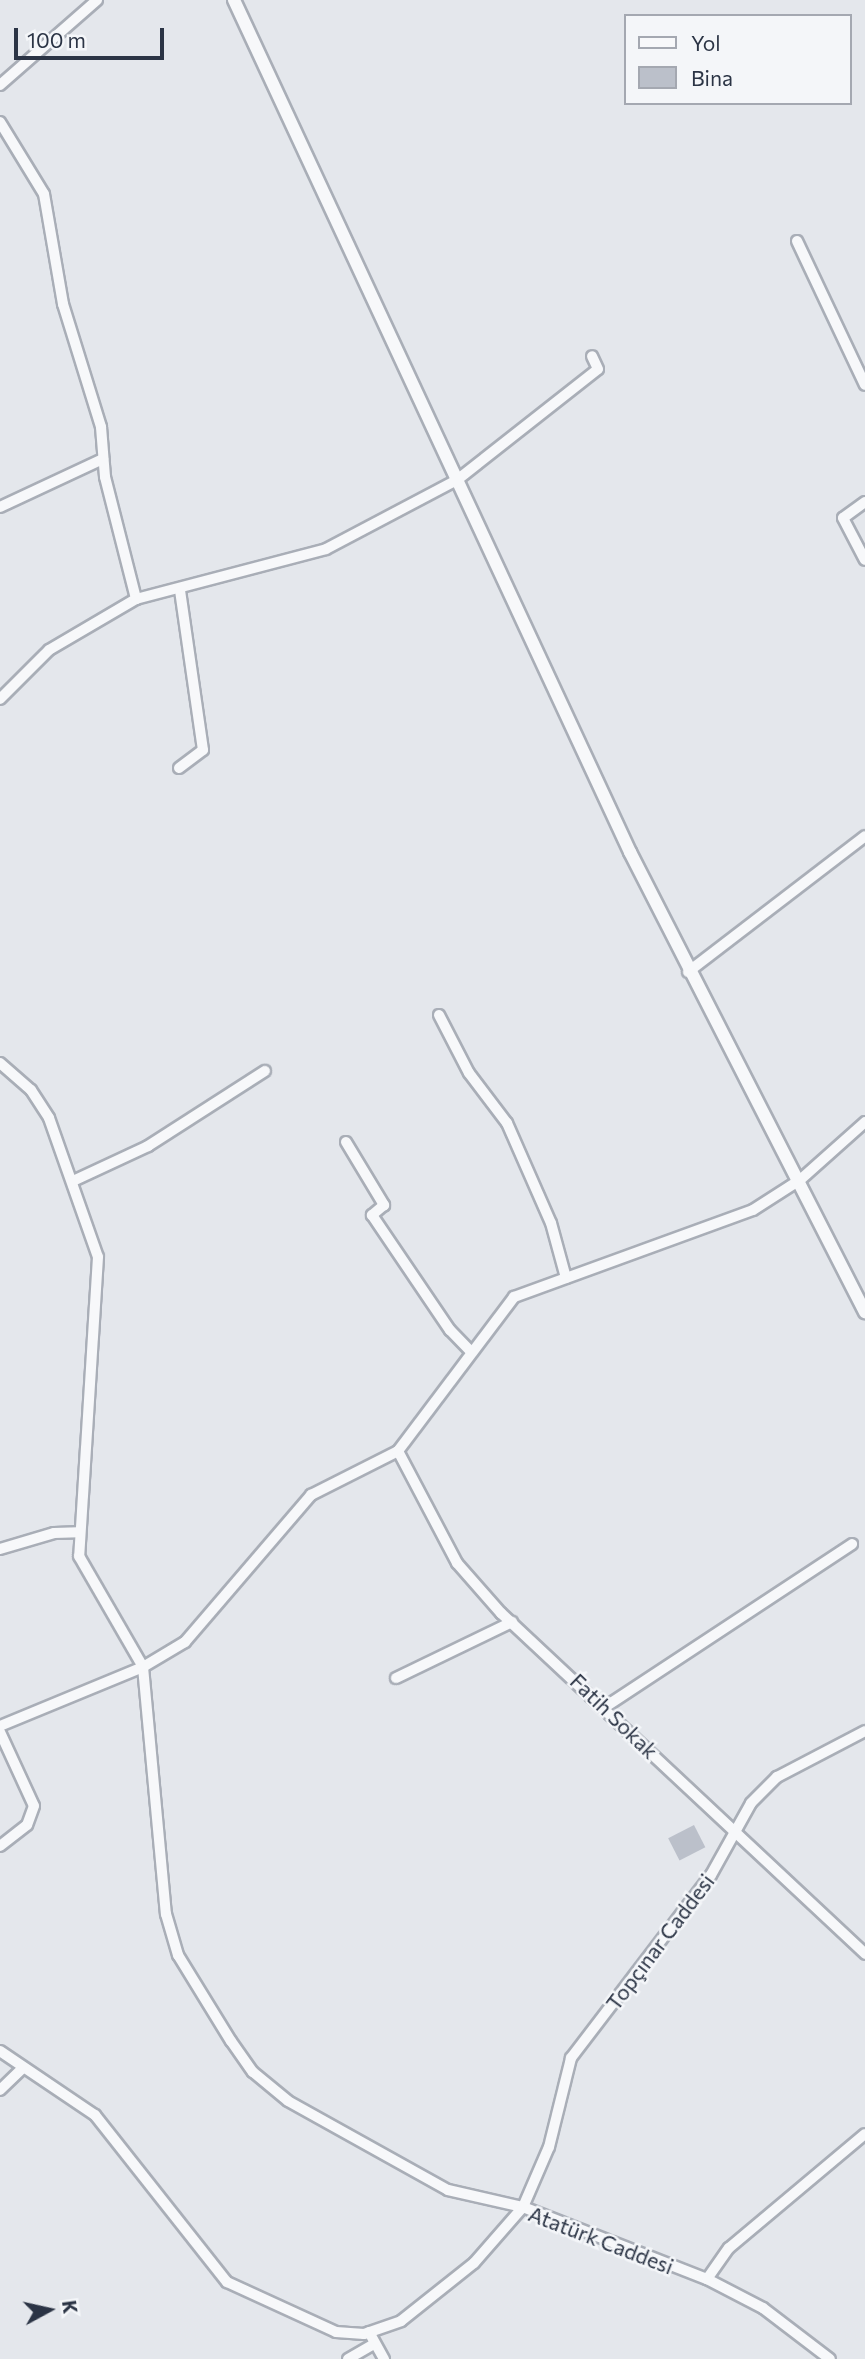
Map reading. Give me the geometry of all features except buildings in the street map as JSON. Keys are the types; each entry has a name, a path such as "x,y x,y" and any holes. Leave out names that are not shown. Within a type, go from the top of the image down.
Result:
{"street":[{"path":"0,85 97,0"},
{"path":"234,0 688,972 800,1180 865,1312"},
{"path":"0,122 44,194 63,304 101,428 103,458 136,598"},
{"path":"797,241 865,385"},
{"path":"0,699 49,650 136,598 180,591 326,549 457,480 598,369 592,356"},
{"path":"0,507 103,458"},
{"path":"865,502 843,517 865,560"},
{"path":"179,768 204,750 180,591"},
{"path":"688,972 865,836"},
{"path":"439,1015 469,1073 517,1145 551,1223 566,1278"},
{"path":"0,1063 31,1090 49,1118 98,1257 78,1532 79,1556 143,1667 166,1914 178,1955 253,2072 288,2101 448,2190 523,2207"},
{"path":"73,1181 148,1146 265,1071"},
{"path":"0,1726 143,1667 185,1642 311,1495 398,1451 514,1297 730,1221 800,1180 865,1122"},
{"path":"345,1142 384,1205 372,1215 443,1321 471,1352"},
{"name":"Fatih Sokak","path":"398,1451 457,1563 512,1622 865,1954"},
{"path":"0,1549 54,1533 78,1532"},
{"path":"605,1707 852,1544"},
{"path":"396,1678 512,1622"},
{"name":"Topçınar Caddesi","path":"523,2207 549,2147 571,2058 711,1875 737,1834 751,1803 777,1777 865,1731"},
{"path":"0,1732 34,1806 27,1825 0,1846"},
{"name":"Atatürk Caddesi","path":"0,2051 21,2070 95,2115 227,2282 336,2332 369,2332 401,2321 474,2263 523,2207 707,2279 763,2308 830,2359"},
{"path":"0,2090 21,2070"},
{"path":"707,2279 729,2248 865,2134"},
{"path":"369,2332 384,2359"},
{"path":"348,2359 374,2344"}]}
